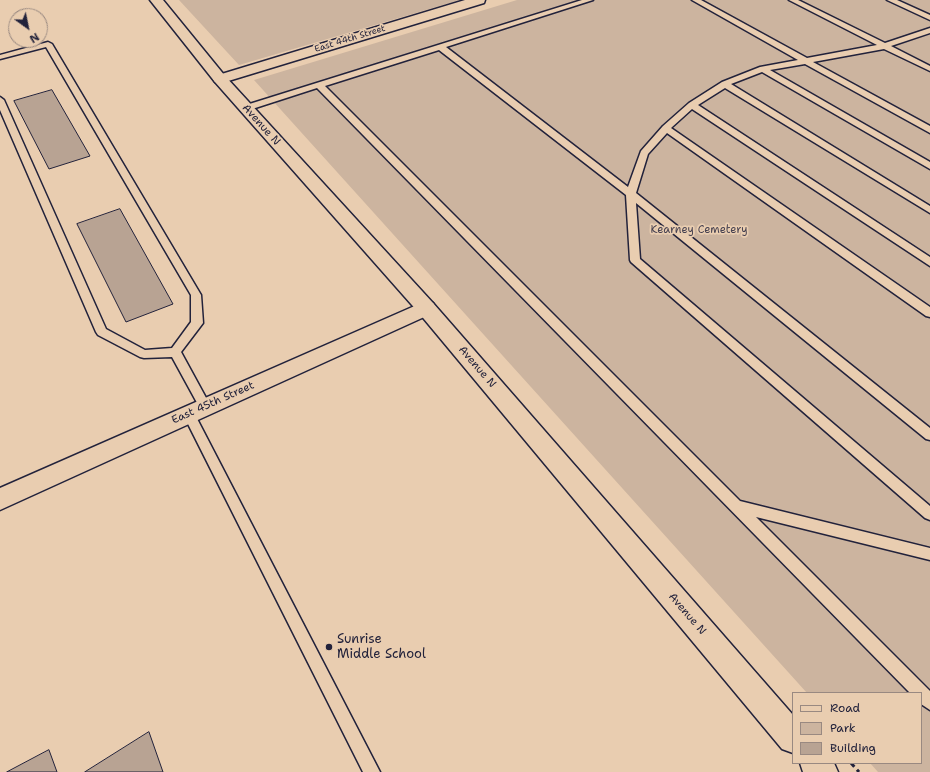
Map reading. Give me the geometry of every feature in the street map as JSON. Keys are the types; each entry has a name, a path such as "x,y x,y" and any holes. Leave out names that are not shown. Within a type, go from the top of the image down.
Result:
{"main road":[{"name":"Avenue N","path":"156,0 246,108 426,308 792,737"},
{"name":"East 44th Street","path":"220,78 479,0"},
{"name":"East 45th Street","path":"0,499 426,308"},
{"path":"816,764 822,772"}],"lane":[{"path":"246,108 590,0"},
{"path":"696,0 930,130"},
{"path":"793,0 930,69"},
{"path":"891,0 930,18"},
{"path":"930,30 885,46 763,69 725,84 692,106 666,128 644,153 631,194 635,260 930,514"},
{"path":"0,57 48,44 196,295 197,323 175,352 144,354 102,332 0,100"},
{"path":"441,47 631,194 930,435"},
{"path":"763,69 930,166"},
{"path":"725,84 930,210"},
{"path":"319,85 920,692"},
{"path":"692,106 930,262"},
{"path":"666,128 930,313"},
{"path":"175,352 197,410 372,772"},
{"path":"737,506 930,554"},
{"path":"922,694 930,702"}],"path":[{"path":"851,764 858,772"}],"green space":[{"path":"179,0 460,0 239,65"},
{"name":"Kearney Cemetery","path":"517,0 930,0 930,772 878,772 871,764 922,764 922,692 806,692 254,80"}],"building":[{"path":"52,90 90,156 49,169 14,101"},
{"path":"120,209 173,304 126,322 77,224"},
{"path":"149,732 163,772 85,772"},
{"path":"49,750 57,772 7,772"}],"place":[{"name":"Sunrise Middle School","path":"329,647"}]}
